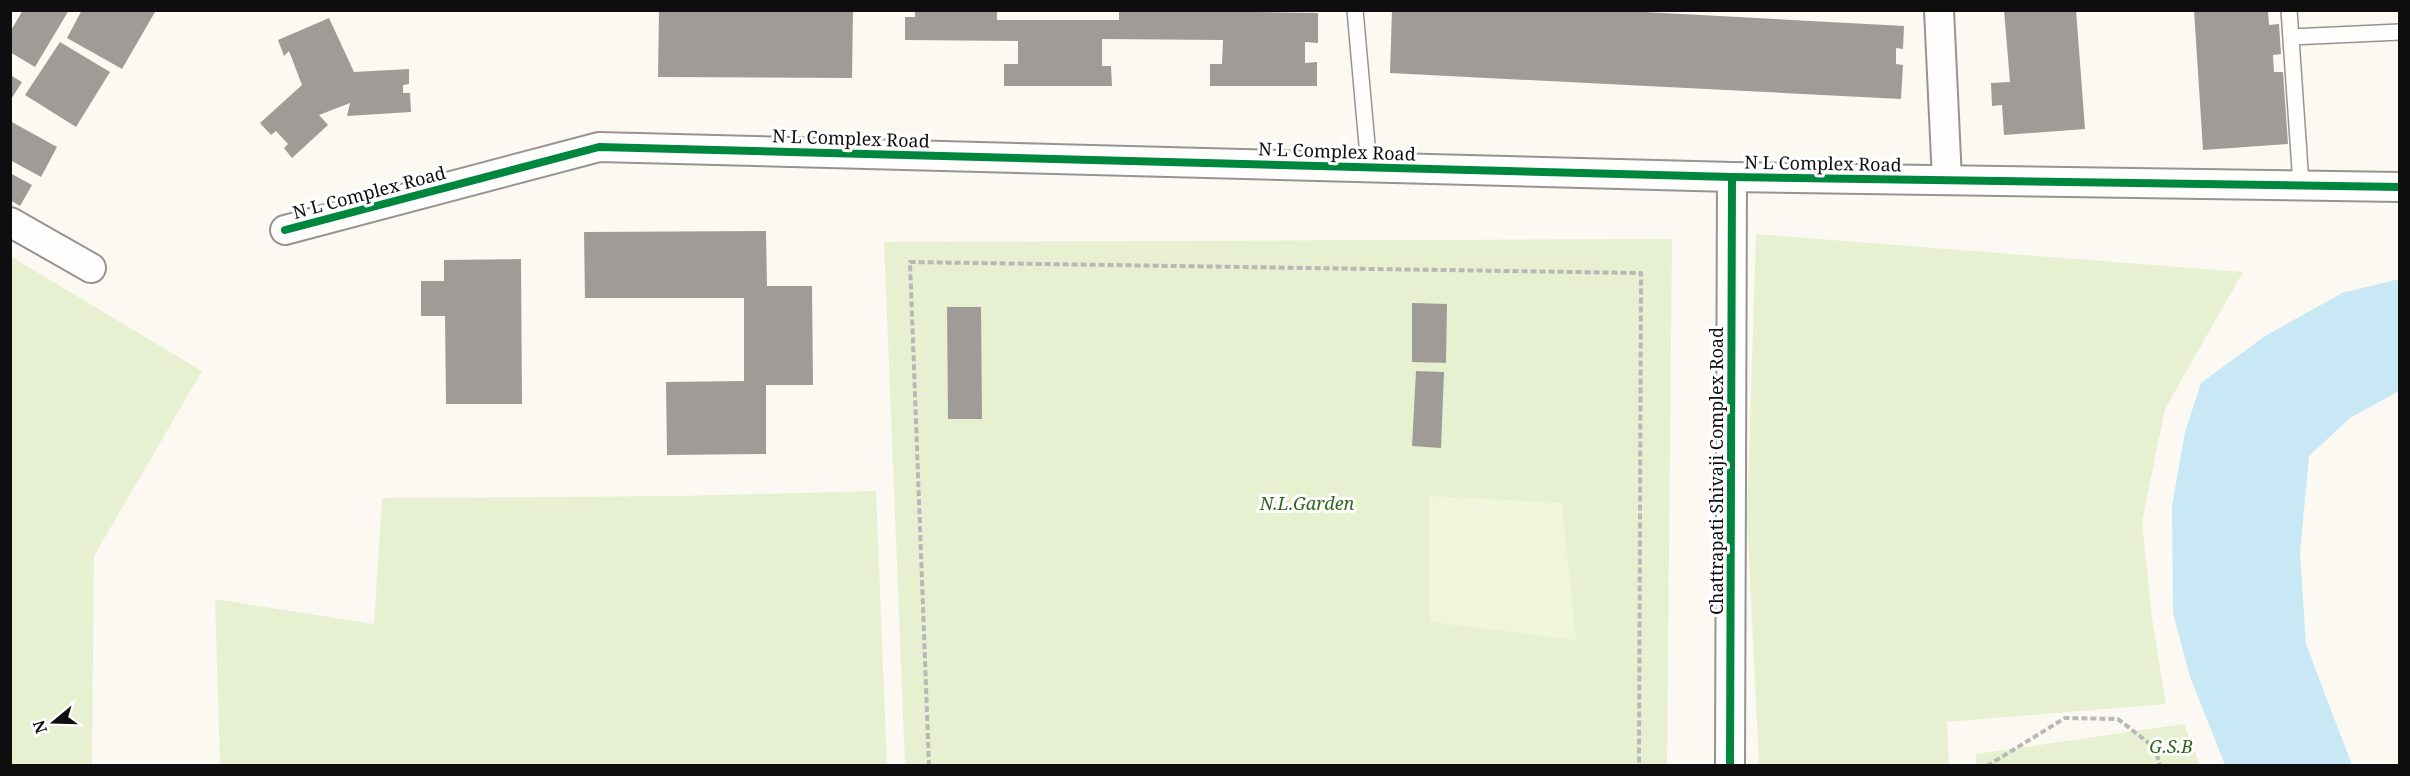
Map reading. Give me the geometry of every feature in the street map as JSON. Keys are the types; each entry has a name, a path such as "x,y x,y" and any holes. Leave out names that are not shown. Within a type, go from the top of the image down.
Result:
{"street":[{"path":"1939,10 1947,180"},
{"name":"N L Complex Road","path":"285,230 599,147 1732,177 2400,187"},
{"name":"Chattrapati Shivaji Complex Road","path":"1730,765 1732,177"},
{"path":"10,222 92,268"}],"lane":[{"path":"1355,10 1369,167"},
{"path":"2289,10 2301,184"},
{"path":"2291,37 2400,32"}],"path":[{"path":"929,765 910,262 1641,273 1639,765"},
{"path":"1987,765 2065,718 2118,719 2155,748 2160,765"}],"green space":[{"path":"1756,234 2243,272 2165,409 2142,522 2152,617 2166,704 1947,722 1949,765 1759,765 1747,518"},
{"name":"N.L.Garden","path":"1672,239 1667,765 905,765 884,242"},
{"path":"10,256 202,371 94,556 92,765 11,765"},
{"path":"876,491 887,765 220,765 215,599 374,624 382,498 678,496"},
{"path":"1429,496 1562,503 1576,640 1430,622"},
{"name":"G.S.B","path":"2184,724 2200,765 1976,765 1976,754"}],"water":[{"path":"2399,279 2399,391 2350,418 2309,456 2300,553 2306,644 2352,765 2225,765 2190,677 2173,613 2172,506 2185,432 2201,383 2265,336 2342,293"}],"building":[{"path":"23,10 69,10 35,67 10,52 10,32"},
{"path":"82,10 151,10 155,12 122,69 67,38"},
{"path":"659,10 853,10 852,78 658,77"},
{"path":"915,10 997,10 997,20 1119,20 1119,10 1318,13 1318,43 1305,42 1305,63 1317,62 1317,86 1210,86 1210,64 1222,64 1223,40 1102,39 1102,66 1111,66 1112,86 1004,86 1004,64 1018,64 1018,41 905,40 905,17 915,17"},
{"path":"1392,10 1608,10 1904,26 1903,49 1896,48 1896,64 1903,65 1901,99 1390,73"},
{"path":"2004,10 2076,10 2085,129 2004,135 2002,105 1992,106 1991,83 2010,82"},
{"path":"2194,10 2268,10 2269,25 2279,24 2281,54 2273,55 2274,72 2283,72 2288,144 2203,150"},
{"path":"329,18 354,72 409,69 409,84 403,85 403,93 410,93 411,112 347,116 350,103 319,115 328,125 292,158 284,148 288,144 276,131 271,135 260,123 302,85 289,51 284,56 278,40"},
{"path":"60,42 110,72 76,127 25,95"},
{"path":"10,75 22,82 10,101"},
{"path":"10,121 57,147 41,177 10,160"},
{"path":"10,173 32,185 20,206 10,200"},
{"path":"766,231 767,286 812,286 813,385 766,385 766,454 667,455 666,382 744,381 744,298 585,298 584,232"},
{"path":"521,259 522,404 446,404 445,316 421,316 421,281 444,281 444,260"},
{"path":"1412,303 1447,304 1446,363 1412,362"},
{"path":"947,307 981,307 982,419 948,419"},
{"path":"1416,371 1444,372 1441,448 1412,446"}],"cycle path":[{"path":"285,230 599,147 1732,177 2400,187"},
{"path":"1730,766 1732,177"}]}
